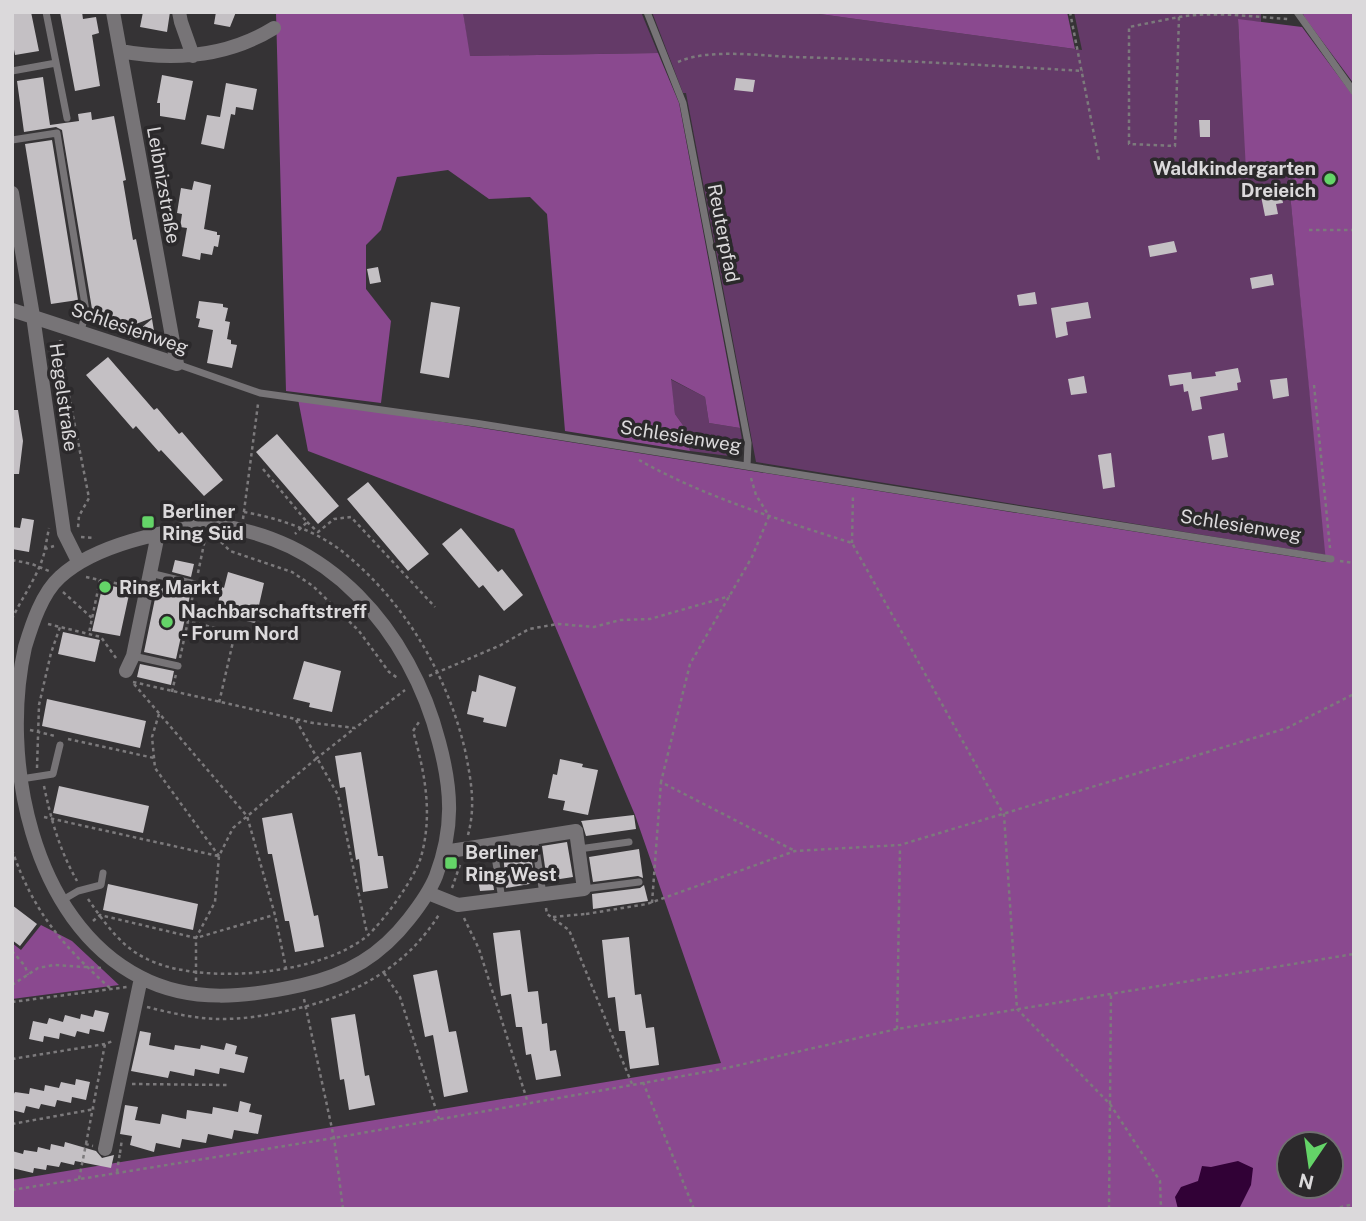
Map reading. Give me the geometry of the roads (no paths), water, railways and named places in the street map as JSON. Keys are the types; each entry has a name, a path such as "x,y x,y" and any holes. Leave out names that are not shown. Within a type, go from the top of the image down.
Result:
{"street":[{"name":"Leibnizstraße","path":"113,12 177,364"},
{"path":"179,12 193,56"},
{"path":"120,51 156,56 193,56 227,49 275,28"},
{"name":"Hegelstraße","path":"12,193 33,316 64,533 79,563"},
{"name":"Schlesienweg","path":"12,310 177,364"},
{"path":"208,525 241,529 285,543 331,571 365,602 396,640 418,681 435,724 450,798 449,823 444,852 428,892 404,926 384,948 350,970 326,980 245,995 196,995 141,978 97,947 61,902 45,873 23,812 13,726 17,679 34,621 59,578 79,563 138,539 158,534 208,525"},
{"path":"126,671 133,656 158,534"},
{"path":"428,892 458,905 584,889 576,831 444,852"},
{"path":"105,1149 141,978"}],"lane":[{"path":"46,12 66,118"},
{"name":"Reuterpfad","path":"647,12 683,103 748,443 747,466"},
{"path":"1297,12 1354,92"},
{"path":"12,71 56,63"},
{"path":"12,140 57,133 86,311 81,331"},
{"name":"Schlesienweg","path":"177,364 260,393 475,423 1331,559"},
{"path":"150,573 195,584"},
{"path":"133,656 178,666"},
{"path":"18,779 53,774 60,744"},
{"path":"534,837 543,894"},
{"path":"578,849 629,842"},
{"path":"493,844 502,899"},
{"path":"61,902 78,891 101,885 103,873"},
{"path":"584,889 639,882"}],"place":[{"name":"Waldkindergarten Dreieich","path":"1330,179"},
{"name":"Berliner Ring Süd","path":"148,522"},
{"name":"Ring Markt","path":"105,587"},
{"name":"Nachbarschaftstreff - Forum Nord","path":"167,622"},
{"name":"Berliner Ring West","path":"451,863"}]}
